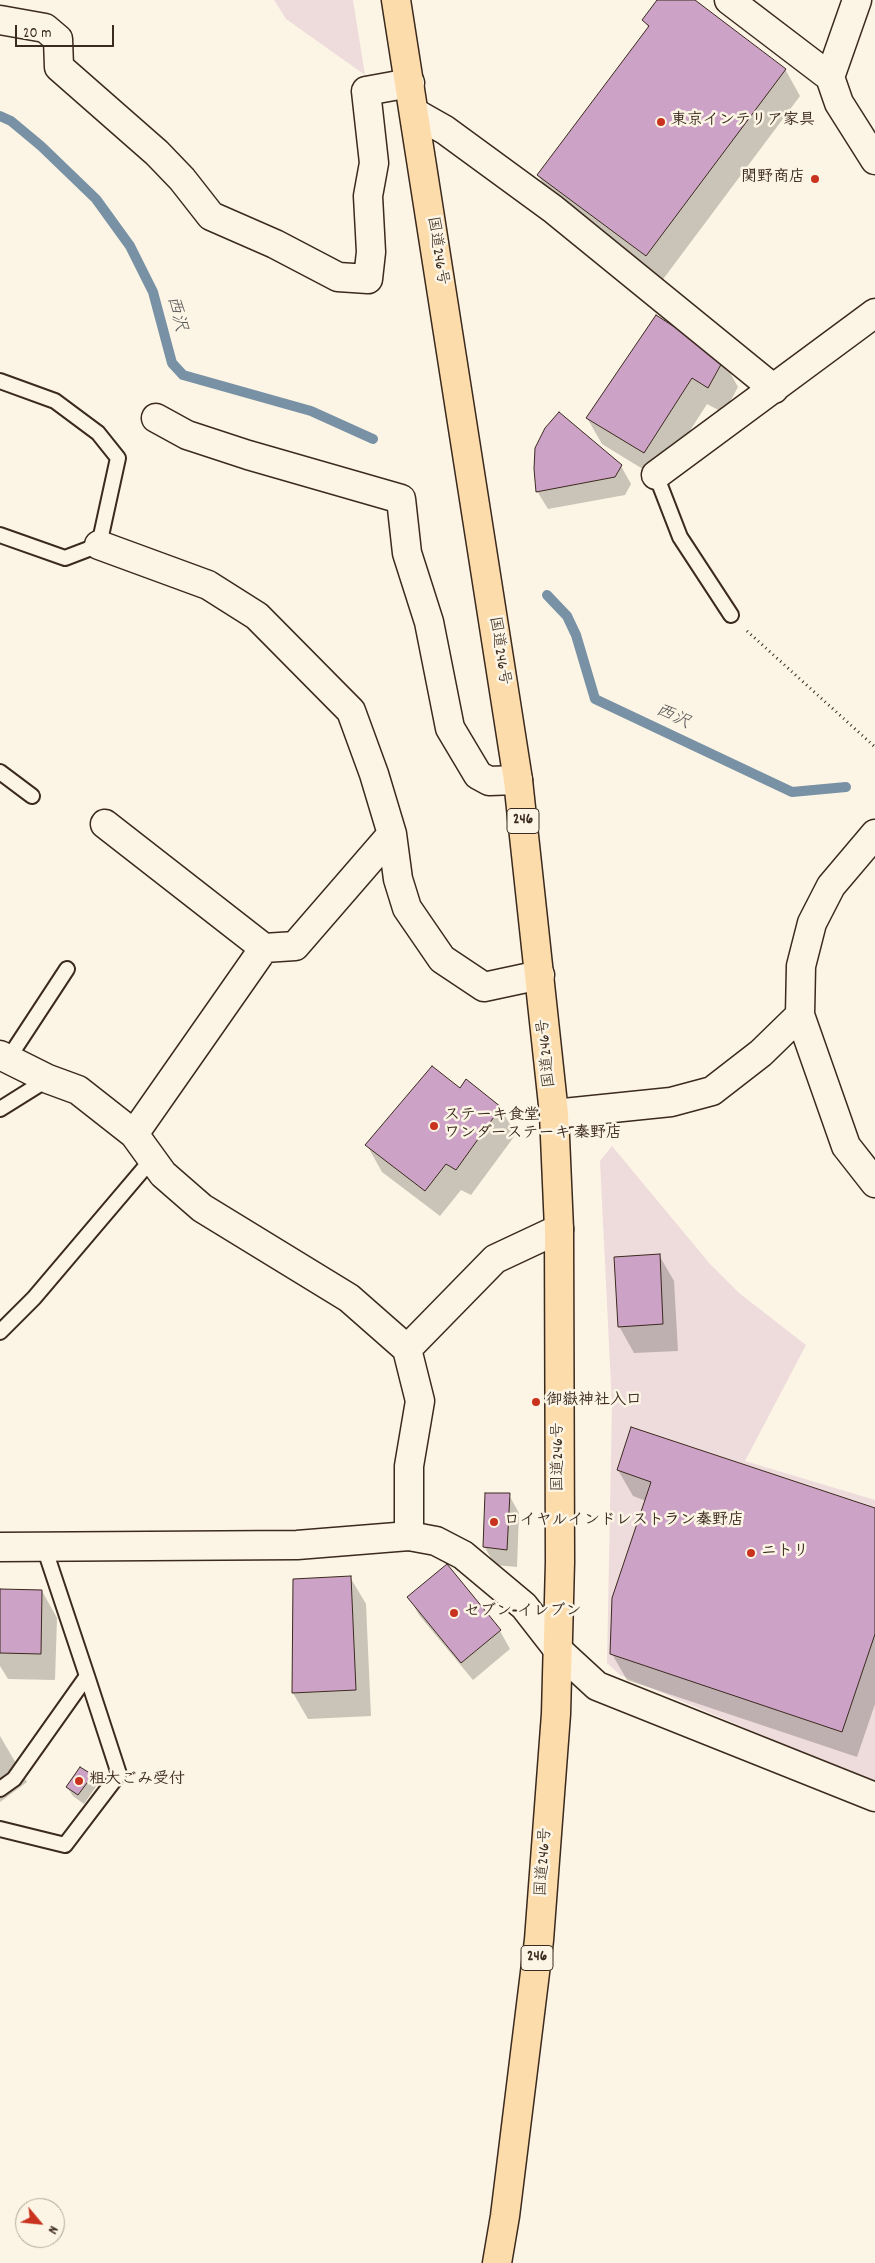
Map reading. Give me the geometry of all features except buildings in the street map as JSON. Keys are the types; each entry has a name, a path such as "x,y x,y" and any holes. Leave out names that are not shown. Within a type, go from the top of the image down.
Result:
{"highway":[{"name":"国道246号","path":"396,0 518,780 554,1114 559,1229 559,1651 556,1723 539,1940 506,2206 497,2263"}],"street":[{"path":"729,0 830,77 839,103 875,160"},
{"path":"830,77 856,0"},
{"path":"0,20 45,28 58,39 59,67 157,153 182,179 211,216 275,244 338,277 368,279 371,252 368,196 374,163 366,91 410,83"},
{"path":"415,114 445,130 553,209 774,389"},
{"path":"656,475 875,313"},
{"path":"156,418 187,435 401,499 407,552 429,622 450,728 478,775 489,780 518,780"},
{"path":"99,545 208,585 257,616 351,711 374,774 392,834 398,879 408,908 442,959 484,987 540,975"},
{"path":"104,824 264,948 295,946 392,834"},
{"path":"875,834 831,886 812,923 802,966 800,1015 846,1146 875,1183"},
{"path":"134,1134 264,948"},
{"path":"554,1114 671,1102 712,1091 761,1053 800,1015"},
{"path":"4,1057 48,1079 78,1090 134,1134 163,1174 202,1208 349,1298 407,1349 420,1400 409,1466 409,1536"},
{"path":"407,1349 495,1259 559,1229"},
{"path":"0,1547 297,1544 409,1536 436,1540 463,1555 524,1606 559,1651 597,1686 875,1797"}],"lane":[{"path":"0,381 55,401 98,433 118,458 99,545 65,558 0,535"},
{"path":"656,475 680,537 730,615"},
{"path":"0,772 32,796"},
{"path":"4,1057 67,969"},
{"path":"0,1109 48,1079"},
{"path":"0,1332 34,1298 152,1159"},
{"path":"0,1829 65,1845 119,1774 44,1546"},
{"path":"0,1789 14,1779 87,1676"}],"path":[{"path":"730,615 875,747"}],"shaded area":[{"path":"274,0 353,0 365,75 286,19"},
{"path":"612,1146 710,1264 739,1293 806,1345 745,1461 875,1500 875,1783 620,1675 607,1663 612,1406 600,1161"}],"waterway":[{"name":"西沢","path":"0,116 11,121 41,146 96,199 130,246 153,292 172,363 183,375 311,411 373,439"},
{"name":"西沢","path":"547,595 567,616 576,635 595,699 792,792 846,787"}],"place":[{"name":"東京インテリア家具","path":"661,122"},
{"name":"関野商店","path":"815,179"},
{"name":"ステーキ食堂 ワンダーステーキ 秦野店","path":"434,1126"},
{"name":"御嶽神社入口","path":"536,1402"},
{"name":"ロイヤルインドレストラン秦野店","path":"494,1522"},
{"name":"ニトリ","path":"751,1553"},
{"name":"セブン-イレブン","path":"454,1613"},
{"name":"粗大ごみ受付","path":"79,1781"}]}
